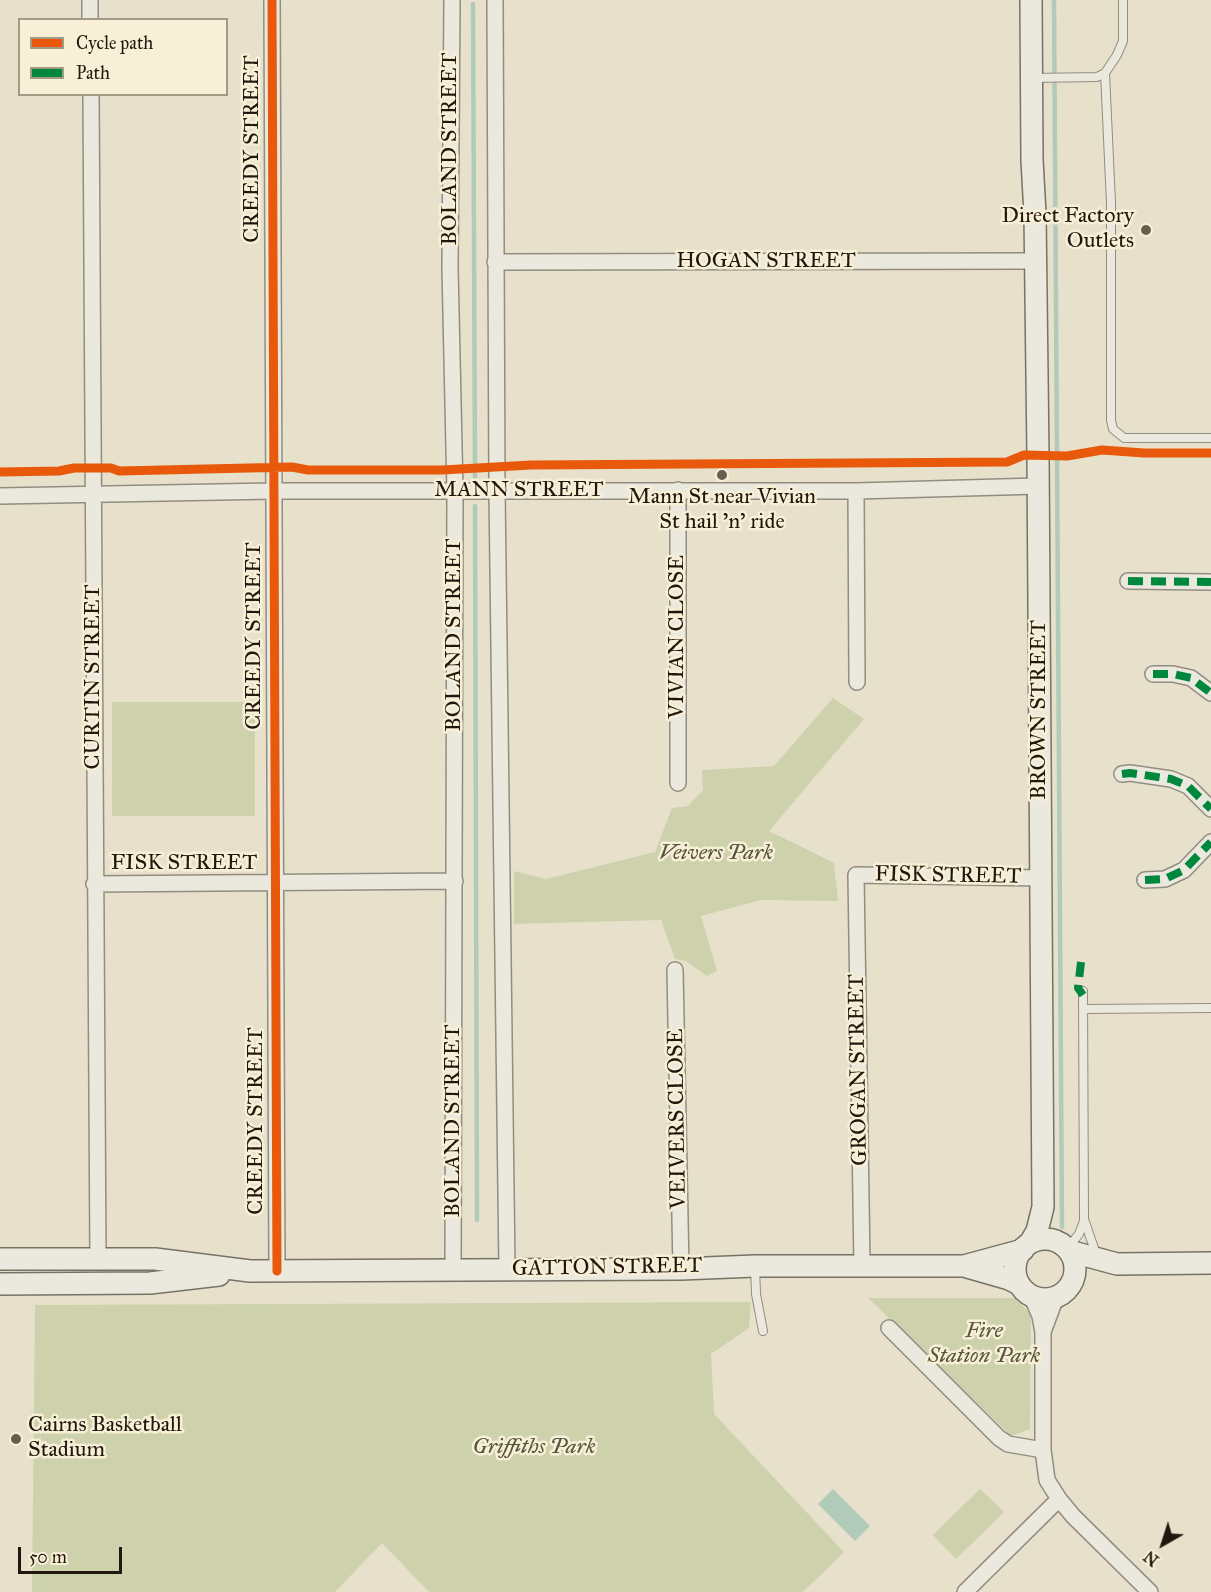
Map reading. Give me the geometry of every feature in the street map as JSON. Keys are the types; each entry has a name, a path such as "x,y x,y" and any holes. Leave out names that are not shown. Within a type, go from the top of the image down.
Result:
{"street":[{"path":"90,0 90,18"},
{"name":"CREEDY STREET","path":"272,0 277,1271"},
{"name":"BOLAND STREET","path":"452,0 450,268 455,492 453,1270"},
{"name":"BOLAND STREET","path":"495,0 497,491 507,1269"},
{"name":"BROWN STREET","path":"1031,0 1046,78"},
{"name":"BROWN STREET","path":"1026,1246 1037,1231 1043,1207 1036,261 1032,160 1046,78 1045,0"},
{"name":"CURTIN STREET","path":"91,96 98,1259"},
{"name":"HOGAN STREET","path":"495,262 1036,261"},
{"name":"MANN STREET","path":"0,496 273,491 856,490 1038,486"},
{"name":"VIVIAN CLOSE","path":"678,490 678,783"},
{"path":"856,490 857,682"},
{"path":"1128,581 1211,582"},
{"path":"1153,674 1173,674 1191,678 1211,693"},
{"path":"1122,774 1130,773 1171,779 1188,786 1211,809"},
{"path":"1145,880 1165,879 1184,870 1211,842"},
{"name":"FISK STREET","path":"856,875 1041,878"},
{"name":"GROGAN STREET","path":"856,875 861,1265"},
{"name":"FISK STREET","path":"94,884 455,881"},
{"name":"VEIVERS CLOSE","path":"675,970 681,1269"},
{"name":"BROWN STREET","path":"1043,1207 1048,1226 1064,1246"},
{"path":"964,1266 1039,1240 1049,1239 1107,1261 1211,1263"},
{"path":"1026,1246 1016,1266 1025,1289 1040,1316 1043,1332 1043,1450 1047,1480 1059,1499 1150,1592"},
{"path":"1043,1332 1056,1297 1069,1287 1073,1280 1075,1265 1064,1246"},
{"name":"GATTON STREET","path":"0,1259 155,1259 277,1271 964,1266"},
{"path":"98,1259 98,1284"},
{"path":"1073,1280 1107,1261"},
{"path":"964,1266 997,1275 1039,1298 1056,1297"},
{"name":"GATTON STREET","path":"0,1284 150,1283 250,1270"},
{"path":"889,1328 999,1438 1008,1444 1043,1450"},
{"path":"965,1592 1059,1499"}],"lane":[{"path":"1046,78 1097,76 1105,73 1118,56 1123,41 1123,0"},
{"path":"1105,73 1111,203 1111,409 1113,429 1124,438 1211,438"},
{"path":"1083,991 1084,1219 1088,1235 1107,1261"},
{"path":"1083,1009 1211,1008"},
{"path":"1064,1246 1071,1244 1079,1234 1084,1219"},
{"path":"755,1266 756,1294 763,1331"}],"green space":[{"name":"Veivers Park","path":"833,698 864,719 769,831 834,863 838,901 761,900 701,916 717,971 707,976 686,961 675,959 661,920 514,924 514,871 546,879 655,852 672,808 688,806 703,790 702,770 774,766"},
{"path":"112,702 255,702 255,816 112,816"},
{"name":"Fire Station Park","path":"868,1298 1015,1298 1031,1314 1030,1429 1011,1436"},
{"name":"Griffiths Park","path":"751,1302 749,1328 711,1354 714,1414 844,1552 803,1592 429,1592 382,1543 335,1592 32,1592 35,1305"},
{"path":"980,1489 1004,1512 956,1559 933,1535"}],"shaded area":[{"path":"833,1489 870,1526 855,1541 818,1504"}],"waterway":[{"path":"1054,0 1062,1227"},
{"path":"473,4 475,478"},
{"path":"475,506 477,1220"}],"marked path":[{"path":"1128,581 1211,582"},
{"path":"1153,674 1173,674 1191,678 1211,693"},
{"path":"1122,774 1130,773 1171,779 1188,786 1211,809"},
{"path":"1145,880 1165,879 1184,870 1211,842"},
{"path":"1081,962 1078,988 1083,995"}],"cycle path":[{"path":"272,0 277,1271"},
{"path":"0,472 59,471 74,468 111,468 119,471 292,467 308,470 442,470 531,465 1007,462 1024,455 1067,456 1102,450 1144,453 1211,453"}],"place":[{"name":"Direct Factory Outlets","path":"1146,230"},
{"name":"Mann St near Vivian St hail 'n' ride","path":"722,475"},
{"name":"Cairns Basketball Stadium","path":"16,1439"}]}
